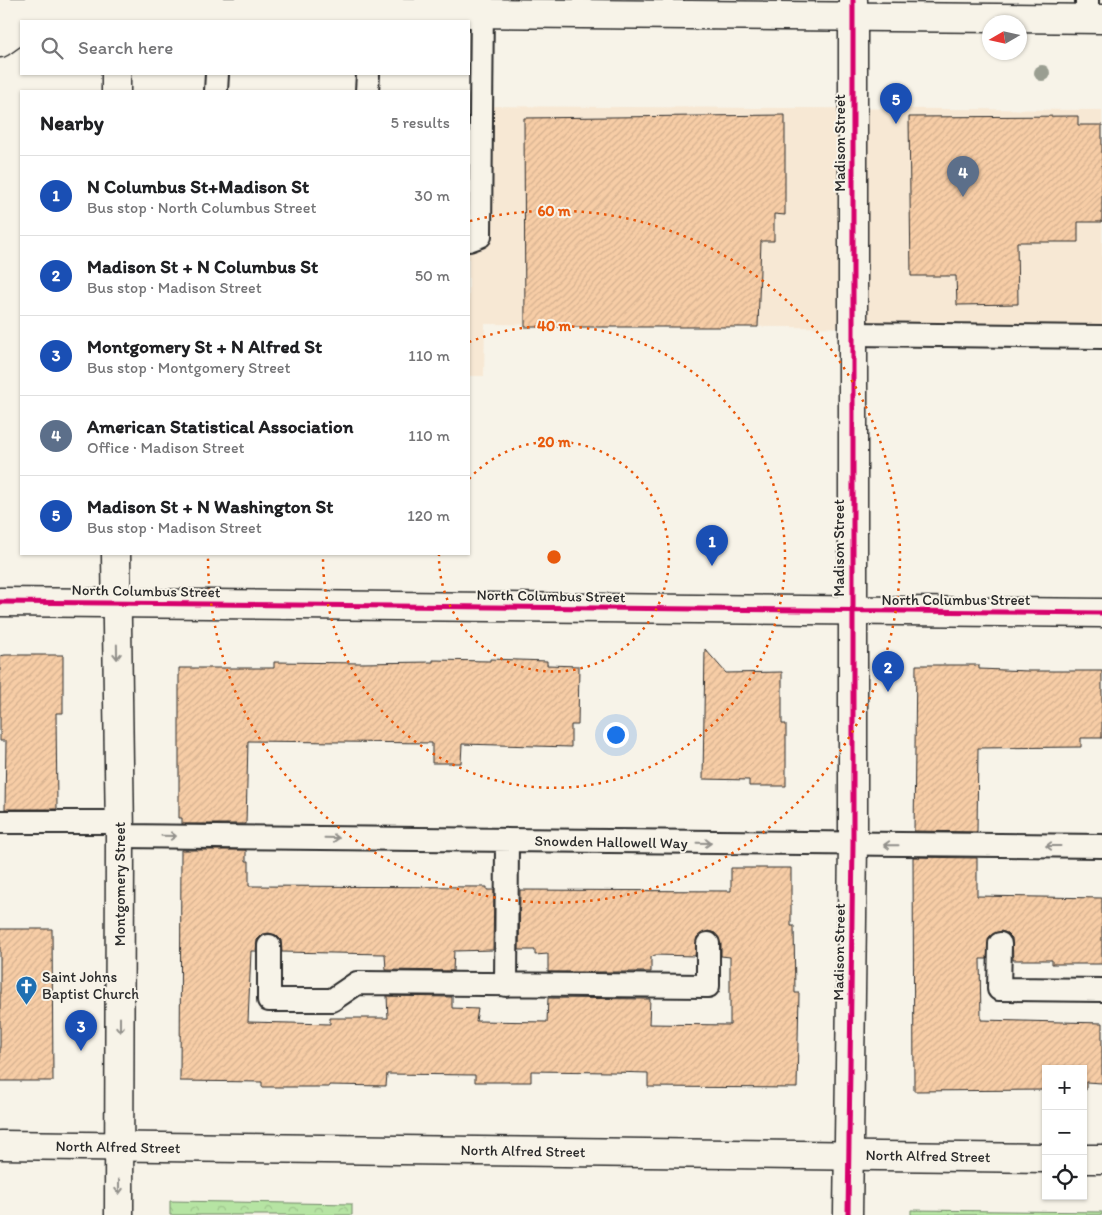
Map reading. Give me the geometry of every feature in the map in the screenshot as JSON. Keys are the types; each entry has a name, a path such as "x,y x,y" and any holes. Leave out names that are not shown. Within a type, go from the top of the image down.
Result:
{"street":[{"path":"0,12 37,17 116,11 218,17 371,17 482,7 853,9 1092,13"},
{"name":"Madison Street","path":"848,1215 853,844 853,9"},
{"path":"0,43 20,29"},
{"path":"116,75 116,90"},
{"name":"Montgomery Street","path":"116,555 120,829 119,1215"},
{"name":"North Columbus Street","path":"0,602 1102,613"},
{"name":"North Alfred Street","path":"0,1145 848,1154 1042,1158"},
{"path":"1087,1159 1102,1159"}],"lane":[{"path":"470,240 480,236 482,7"},
{"path":"216,90 217,75"},
{"path":"367,90 368,75"},
{"path":"852,334 1102,336"},
{"name":"Snowden Hallowell Way","path":"0,822 120,829 507,840 1102,846"},
{"path":"506,985 507,840"},
{"path":"269,946 269,1000 332,1000 357,983 708,986 708,944"},
{"path":"1000,944 999,989 1102,990"}],"shaded area":[{"path":"470,106 1102,110 1102,330 485,324 484,376 470,376"}],"green space":[{"path":"170,1201 352,1204 352,1215 170,1215"},
{"path":"911,1210 1102,1212 1102,1215 911,1215"}],"building":[{"path":"785,115 785,215 774,214 774,241 761,241 758,327 525,327 524,118"},
{"path":"1078,116 1078,125 1102,125 1102,222 1078,222 1078,242 1017,242 1018,304 957,305 956,276 911,276 909,117"},
{"path":"705,649 726,673 782,672 782,724 786,724 786,786 749,786 749,780 703,779"},
{"path":"63,655 63,713 56,713 57,809 5,809 6,741 0,741 0,656"},
{"path":"490,659 547,661 547,665 579,666 578,725 571,725 571,747 462,744 461,763 432,763 432,743 248,741 246,824 182,824 182,818 179,818 179,668 274,668 274,662 433,662 433,660 490,661"},
{"path":"916,665 979,665 979,669 1028,671 1102,671 1102,738 1081,738 1081,747 978,748 977,832 914,831"},
{"path":"181,850 246,850 246,861 249,861 249,886 487,887 487,890 494,890 493,950 454,951 453,971 386,970 385,954 282,952 281,940 276,935 263,934 257,940 256,951 251,951 248,1022 330,1024 330,1018 388,1018 387,996 452,997 452,1008 478,1009 476,1021 547,1022 548,998 650,999 649,1024 730,1025 730,957 721,956 721,944 715,933 708,931 697,937 695,956 655,955 651,957 651,972 548,972 548,954 535,955 535,950 519,950 520,890 731,891 731,868 791,868 791,926 794,926 795,993 799,993 797,1088 648,1087 648,1073 531,1071 531,1082 475,1082 475,1075 387,1074 386,1086 262,1087 262,1082 180,1081"},
{"path":"913,857 977,858 977,896 1102,898 1102,964 1052,964 1052,960 1013,960 1012,938 1007,933 1001,931 989,937 987,959 980,959 981,1020 1102,1023 1102,1083 1087,1082 1087,1065 1042,1065 1042,1090 914,1091"},
{"name":"Saint Johns Baptist Church","path":"0,929 52,929 53,1081 0,1081"}],"cycle path":[{"path":"848,1215 853,844 853,0"},
{"path":"0,602 1102,613"}],"place":[{"name":"Madison St + N Washington St","path":"896,124"},
{"name":"American Statistical Association","path":"963,197"},
{"name":"N Columbus St+Madison St","path":"712,566"},
{"name":"Madison St + N Columbus St","path":"888,692"},
{"name":"Saint Johns Baptist Church","path":"26,1005"},
{"name":"Montgomery St + N Alfred St","path":"81,1051"}]}
